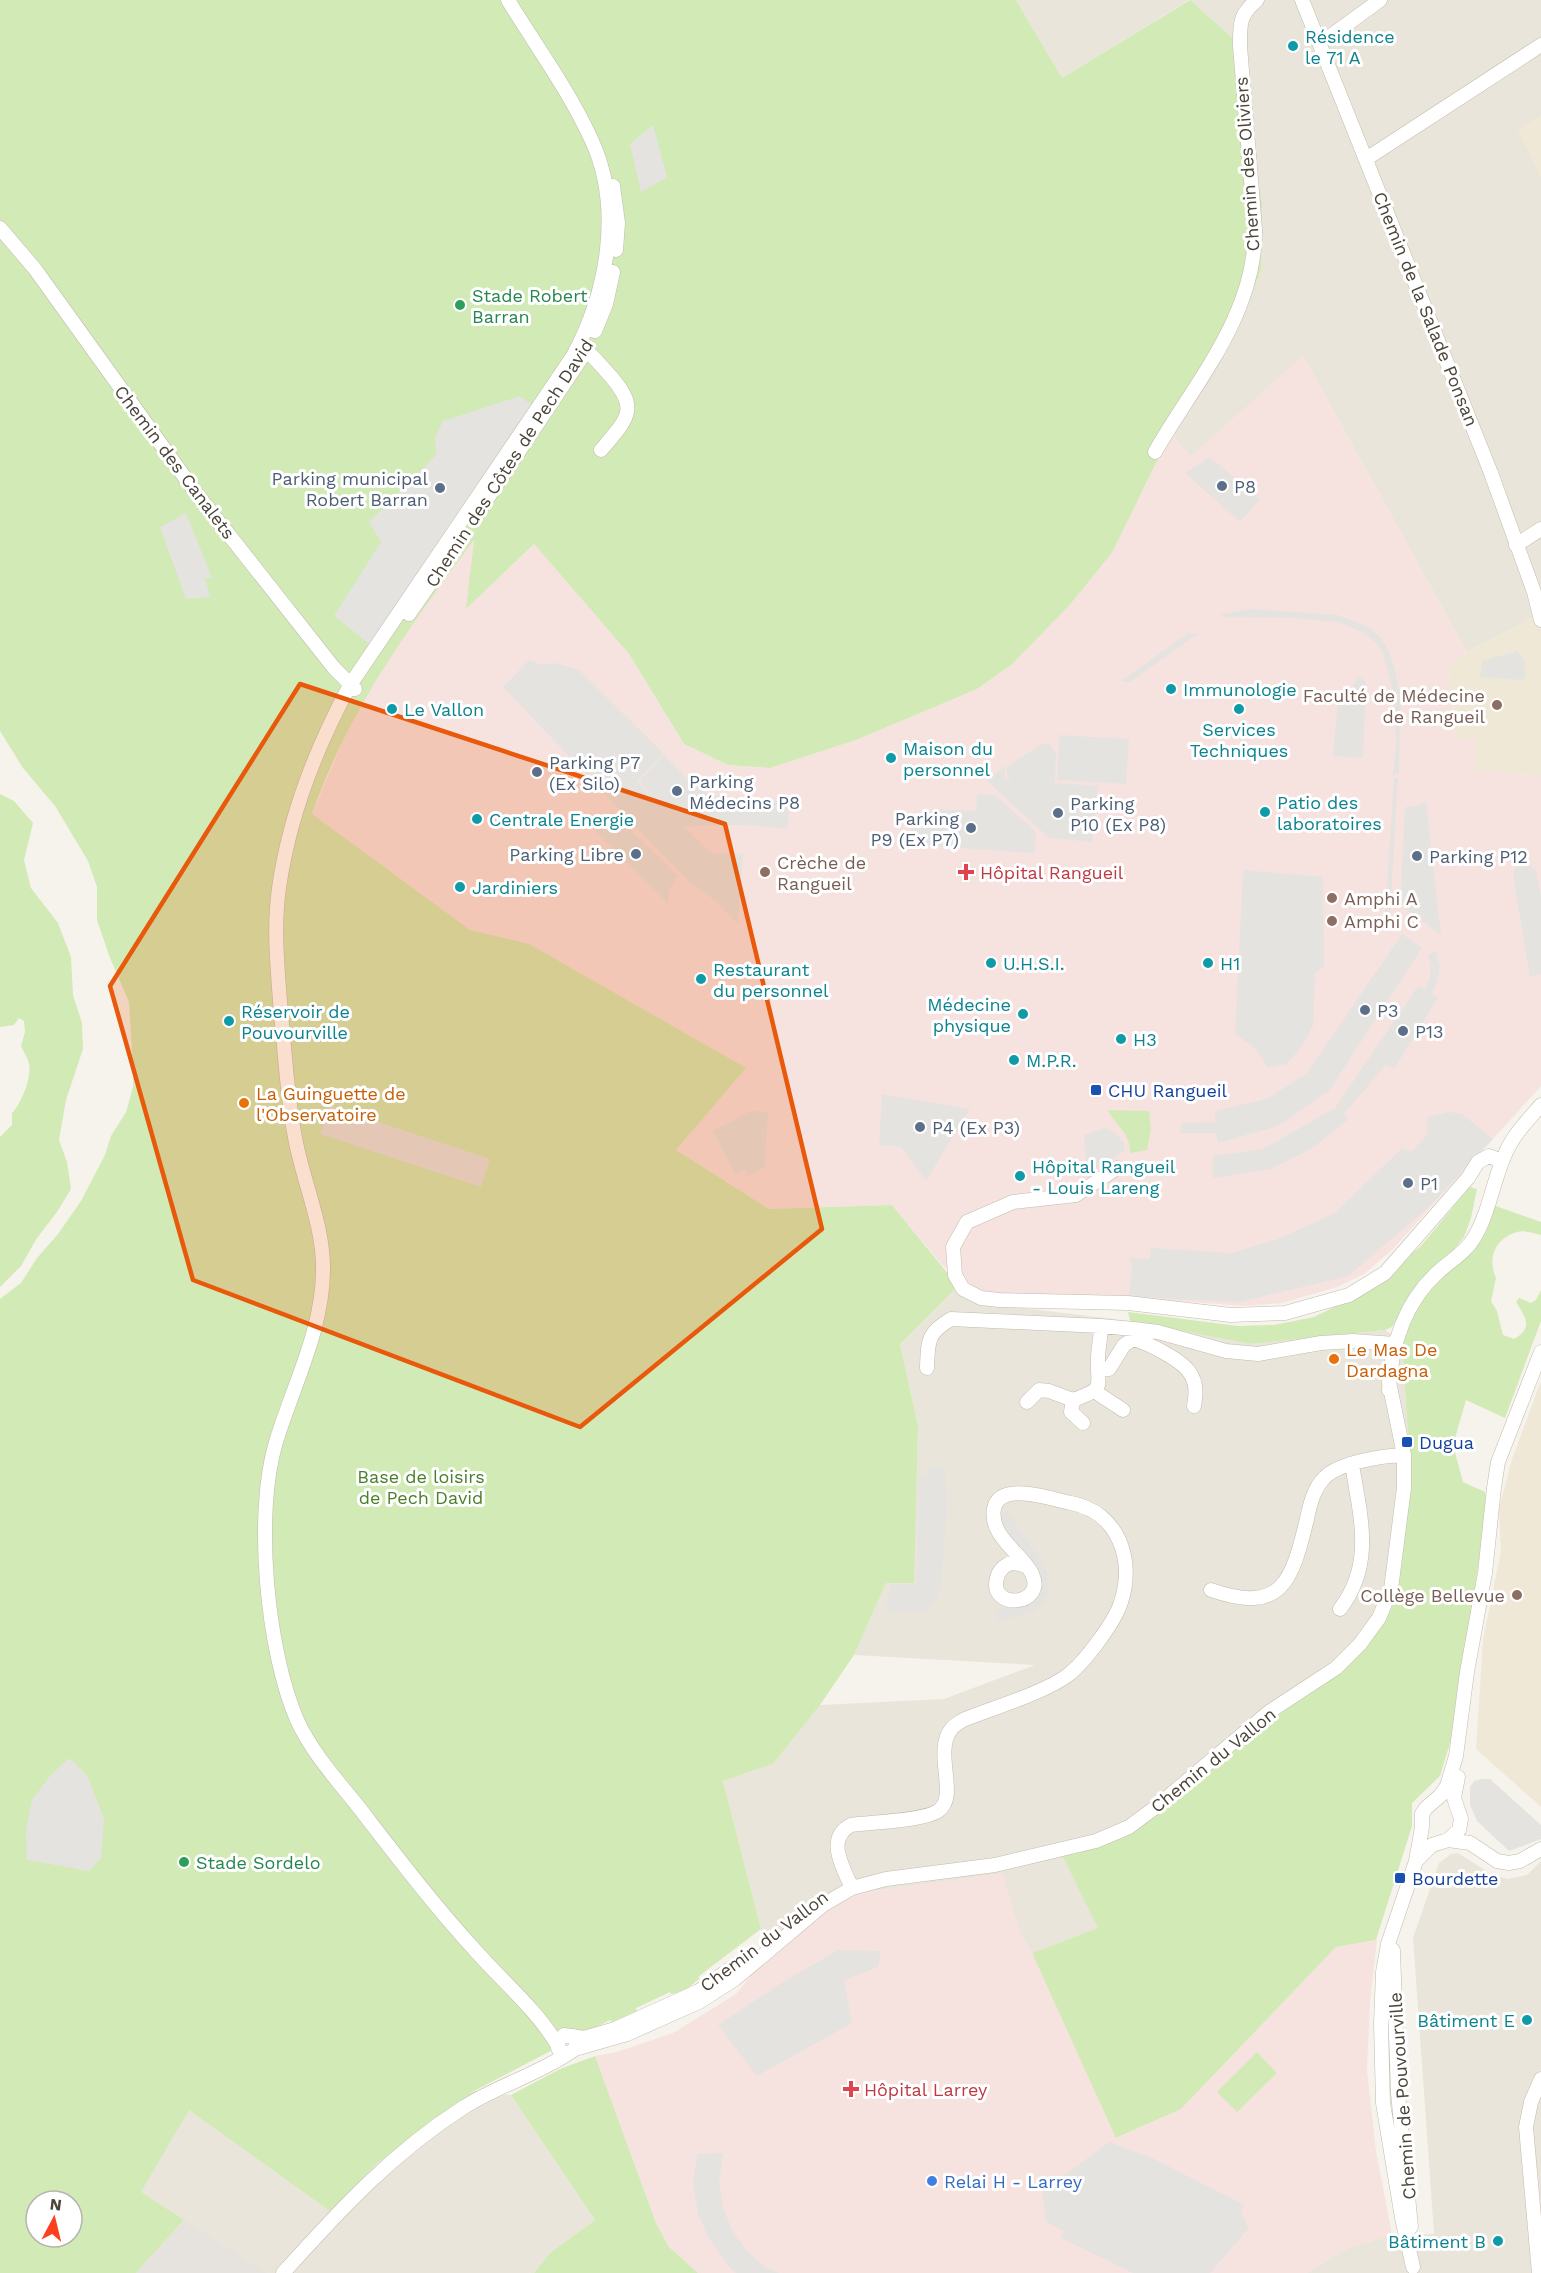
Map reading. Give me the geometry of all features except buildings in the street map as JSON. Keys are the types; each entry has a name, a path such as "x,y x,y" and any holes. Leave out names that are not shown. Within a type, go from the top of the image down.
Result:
{"street":[{"name":"Chemin des Côtes de Pech David","path":"508,0 592,141 601,170 608,227 606,259 583,347"},
{"name":"Chemin des Côtes de Pech David","path":"518,0 590,117 610,167 618,223 616,251 606,304 583,347 353,688 323,743 303,792 285,855 276,924 290,1107 298,1153 322,1251 323,1269 318,1310 275,1445 267,1492 265,1533 271,1610 280,1663 290,1702 309,1741 446,1917 566,2044"},
{"name":"Chemin des Oliviers","path":"1155,452 1220,348 1244,295 1252,268 1255,229 1240,46 1240,20 1244,12 1257,0"},
{"name":"Chemin de la Salade Ponsan","path":"1302,0 1491,472 1534,592 1541,620"},
{"path":"1319,41 1328,38 1380,0"},
{"path":"1366,159 1541,45"},
{"name":"Chemin des Canalets","path":"0,228 35,269 196,493 334,668 353,688"},
{"path":"583,347 620,387 628,405 620,428 601,450"},
{"path":"1516,545 1541,529"},
{"name":"Chemin du Vallon","path":"566,2044 627,2034 689,2007 716,1992 850,1885 925,1872 975,1868 1074,1846 1114,1834 1141,1819 1256,1722 1336,1668 1360,1644 1379,1618 1389,1595 1404,1504 1399,1455 1388,1404 1395,1344 1408,1309 1420,1290 1473,1241 1479,1230 1503,1139 1541,1095"},
{"name":"Chemin du Vallon","path":"1496,1167 1512,1141 1541,1105"},
{"path":"1117,1167 1076,1195 1013,1202 967,1222 952,1246 955,1275 963,1288 981,1298 999,1300 1128,1303 1231,1315 1285,1313 1349,1295 1385,1273 1468,1178 1478,1162 1489,1156 1496,1167"},
{"path":"927,1368 928,1342 935,1328 951,1319 1101,1326 1158,1332 1226,1352 1258,1354 1321,1343 1353,1341 1395,1344"},
{"path":"1027,1402 1039,1390 1049,1391 1073,1400 1094,1391 1100,1382 1101,1326"},
{"path":"1099,1370 1109,1370 1124,1345 1133,1339 1147,1343 1190,1372 1196,1389 1194,1406"},
{"name":"Chemin de Pouvourville","path":"1413,2270 1383,2103 1381,2002 1388,1944 1416,1861 1422,1814 1447,1786 1452,1771 1468,1663 1485,1573 1498,1462 1541,1352"},
{"path":"1094,1391 1123,1410"},
{"path":"1073,1400 1071,1412 1083,1423"},
{"path":"1211,1590 1233,1598 1258,1599 1280,1588 1289,1578 1295,1564 1317,1487 1335,1469 1399,1455"},
{"path":"1340,1609 1350,1596 1358,1579 1362,1559 1363,1536 1352,1464"},
{"path":"850,1885 837,1847 837,1839 845,1828 851,1825 926,1816 939,1810 946,1802 947,1790 943,1758 945,1741 952,1728 963,1720 1049,1686 1066,1676 1078,1666 1116,1616 1122,1600 1125,1580 1122,1545 1111,1526 1097,1513 1080,1504 1011,1492 1001,1497 994,1506 995,1523 1005,1542 1026,1566 1033,1576 1033,1588 1026,1598 1014,1601 1002,1596 996,1585 998,1573 1014,1563 1026,1566"},
{"path":"1003,1568 1005,1542"},
{"name":"Chemin de Pouvourville","path":"1416,1861 1432,1845 1456,1834 1461,1826 1461,1816 1456,1807 1455,1788 1464,1752 1463,1706"},
{"path":"1434,1803 1448,1802 1456,1807"},
{"path":"1461,1826 1470,1843 1497,1861 1509,1863 1520,1861 1541,1849"},
{"path":"1422,1827 1430,1838 1470,1843"},
{"path":"283,2273 345,2205 395,2158 467,2105 543,2068 566,2044"},
{"path":"1539,2267 1526,2127 1531,2102 1541,2079"}],"highlighted area":[{"path":"300,684 725,824 822,1229 580,1427 193,1280 110,986"}],"shaded area":[{"path":"1016,0 1189,0 1062,78"},
{"path":"1190,0 1541,0 1541,116 1519,130 1541,177 1541,613 1467,652 1303,356 1191,457 1176,440 1174,433 1247,308 1261,270"},
{"path":"1541,116 1541,177 1518,130"},
{"path":"653,125 667,177 641,192 630,144"},
{"name":"Hôpital Rangueil","path":"1303,356 1467,652 1448,670 1457,739 1476,741 1475,770 1541,776 1541,1086 1392,1250 1364,1274 1337,1287 1282,1303 1244,1306 1110,1296 997,1296 965,1284 942,1265 892,1205 769,1209 676,1150 745,1068 477,1042 312,814 351,722 407,630 474,539 467,608 534,544 629,654 684,744 728,765 770,768 856,740 977,689 1011,665 1068,607 1112,553 1156,463 1174,433 1176,440 1191,456"},
{"name":"Parking municipal Robert Barran","path":"520,396 533,406 371,645 334,616 381,542 369,522 436,455 435,438 443,421"},
{"name":"P8","path":"1210,457 1260,499 1240,522 1185,473"},
{"path":"186,513 212,578 205,578 210,597 186,599 160,527"},
{"path":"1252,609 1338,615 1367,626 1380,637 1389,651 1401,698 1399,773 1393,776 1396,744 1394,695 1383,654 1375,642 1363,632 1337,622 1294,618 1226,617 1220,614"},
{"name":"Faculté de Médecine de Rangueil","path":"1541,613 1541,776 1475,770 1457,739 1448,670 1467,652"},
{"path":"1188,633 1197,634 1130,682 1121,681"},
{"path":"1517,651 1524,659 1526,672 1524,680 1480,677 1482,661"},
{"path":"529,660 543,665 555,663 578,669 664,754 637,781 660,804 639,781 664,755 697,788 712,795 789,802 788,829 746,825 683,826 711,853 743,854 738,924 717,902 690,882 662,854 503,687"},
{"path":"1358,676 1366,682 1363,758 1333,756 1338,699 1349,694"},
{"path":"1059,735 1129,739 1126,784 1057,780"},
{"name":"Parking P10 (Ex P8)","path":"1041,744 1049,744 1056,753 1055,783 1098,786 1092,842 1049,838 987,781 1005,766 1005,779 1015,787 1007,779 1007,767"},
{"path":"1394,778 1398,778 1390,916 1385,915"},
{"name":"Parking P9 (Ex P7)","path":"977,794 995,795 1036,832 1033,853 915,845 910,823 933,809 976,811"},
{"name":"Parking P12","path":"1426,801 1441,935 1400,905 1405,807 1419,805"},
{"name":"Parking Libre","path":"612,812 678,876 669,890 668,904 595,831"},
{"path":"1529,865 1536,871 1541,896 1541,974 1530,977 1513,876 1515,868"},
{"path":"1243,870 1323,877 1324,967 1315,973 1313,1026 1302,1046 1287,1064 1268,1068 1256,1049 1235,1034"},
{"name":"P3","path":"1402,934 1422,948 1329,1091 1278,1126 1218,1143 1216,1133 1180,1133 1181,1123 1216,1122 1214,1111 1267,1099 1307,1073"},
{"name":"P13","path":"1436,950 1440,967 1432,994 1438,998 1394,1069 1386,1065 1344,1114 1348,1120 1311,1149 1271,1169 1213,1178 1213,1156 1263,1149 1335,1108 1418,986 1425,989 1431,968 1428,955"},
{"name":"P4 (Ex P3)","path":"882,1094 970,1109 926,1181 901,1147 879,1145"},
{"path":"330,1106 490,1159 481,1187 320,1134"},
{"path":"751,1111 768,1112 765,1167 748,1176 745,1169 735,1174 713,1131"},
{"name":"P1","path":"1449,1112 1462,1114 1493,1139 1429,1207 1348,1276 1240,1302 1129,1297 1132,1265 1129,1258 1150,1259 1151,1248 1231,1253 1278,1239 1335,1213 1402,1148 1411,1152 1427,1135 1427,1117"},
{"path":"1106,1128 1116,1133 1124,1144 1125,1150 1096,1171 1087,1172 1084,1135"},
{"path":"958,1286 989,1304 1130,1321 1250,1344 1385,1330 1402,1342 1410,1465 1403,1547 1392,1608 1353,1658 1123,1838 1061,1853 1099,1928 1032,1953 1020,1934 1002,1874 858,1893 838,1903 764,1960 761,1929 723,1781 773,1764 820,1705 944,1699 1035,1665 854,1655 886,1583 913,1583 918,1426 900,1344"},
{"name":"Collège Bellevue","path":"1541,1381 1541,1807 1476,1749 1483,1640 1501,1551 1499,1509 1512,1459"},
{"path":"945,1467 947,1510 941,1583 937,1598 928,1609 917,1612 886,1611 890,1585 917,1585 919,1475 928,1475 927,1468"},
{"path":"1006,1509 1043,1562 1048,1575 1048,1593 1042,1605 1031,1613 997,1621 997,1610 1029,1601 1036,1587 998,1522 999,1516"},
{"path":"69,1758 87,1775 104,1819 101,1858 89,1871 27,1860 26,1830 32,1800 50,1776"},
{"path":"1490,1779 1541,1825 1541,1839 1509,1851 1477,1821 1470,1805 1470,1787 1474,1781"},
{"path":"1458,1853 1491,1874 1507,1879 1527,1875 1541,1861 1541,2273 1306,2273 1350,2247 1392,2235 1434,2234 1413,1938 1439,1863 1451,1854"},
{"name":"Hôpital Larrey","path":"1003,1874 1020,1934 1032,1953 1117,2138 1181,2109 1336,1947 1377,1940 1370,2001 1367,2070 1376,2151 1392,2235 1350,2247 1306,2273 698,2273 669,2247 656,2223 595,2056 617,2052 673,2033 736,1994 764,1960 838,1903 858,1893"},
{"path":"838,1950 881,1951 878,1967 844,1980 852,2023 757,2076 718,2025 783,1982"},
{"path":"474,2091 511,2095 595,2220 550,2253 534,2273 268,2273 140,2193 189,2109 330,2210 377,2163"},
{"path":"1109,2142 1152,2158 1245,2205 1241,2213 1249,2228 1210,2273 1133,2273 1061,2238 1064,2231 1046,2222 1042,2192"},
{"path":"723,2153 719,2183 723,2207 732,2230 747,2251 765,2267 779,2273 736,2273 729,2267 708,2237 698,2214 693,2184 697,2154"},
{"path":"184,2220 268,2273 136,2273"}],"green space":[{"name":"Base de loisirs de Pech David","path":"0,0 1016,0 1062,78 1190,0 1232,38 1262,203 1261,270 1247,308 1156,463 1112,553 1068,607 1011,665 977,689 856,740 770,768 728,765 684,744 629,654 534,544 466,609 474,540 426,605 382,671 343,740 312,814 470,930 529,944 746,1068 676,1150 769,1209 892,1205 958,1286 900,1344 918,1426 914,1583 886,1583 854,1655 820,1705 773,1764 723,1781 761,1929 699,1976 699,1979 686,1989 671,1994 670,1992 636,2008 637,2011 612,2022 610,2020 474,2091 377,2163 330,2211 189,2110 141,2192 184,2220 136,2273 0,2273 0,1299 21,1283 37,1258 58,1234 81,1201 105,1155 111,1136 126,1112 133,1087 129,1002 97,920 97,887 88,861 55,806 23,768 0,731"},
{"path":"0,794 14,801 33,823 24,860 31,888 58,923 71,957 73,995 82,1023 83,1049 66,1100 59,1140 67,1162 71,1189 37,1238 21,1266 0,1287 0,1137 12,1125 12,1113 25,1090 29,1076 29,1064 21,1046 25,1032 24,1021 19,1018 14,1025 0,1027"},
{"path":"1108,1110 1149,1111 1151,1129 1147,1150 1130,1153 1128,1140"},
{"path":"1470,1187 1477,1189 1464,1237 1452,1252 1418,1282 1392,1327 1385,1330 1250,1344 1130,1321 1128,1312 1238,1326 1274,1325 1314,1317 1361,1294 1420,1247"},
{"path":"1493,1205 1541,1222 1541,1235 1517,1232 1503,1239 1495,1250 1492,1264 1496,1278 1491,1301 1497,1311 1503,1335 1514,1339 1524,1331 1525,1317 1516,1302 1519,1298 1531,1303 1536,1300 1541,1290 1541,1321 1505,1418 1466,1400 1453,1445 1463,1482 1485,1492 1487,1502 1456,1723 1440,1776 1412,1803 1412,1826 1376,1940 1336,1947 1181,2109 1116,2138 1032,1953 1098,1928 1061,1853 1123,1838 1353,1658 1392,1608 1403,1547 1410,1465 1402,1342 1408,1319 1432,1283 1474,1251"},
{"path":"1257,2052 1277,2073 1237,2112 1217,2092"},
{"path":"595,2056 656,2223 669,2247 698,2273 534,2273 550,2253 595,2220 511,2095 560,2069"}],"place":[{"name":"Résidence le 71 A","path":"1293,46"},
{"name":"Stade Robert Barran","path":"460,305"},
{"name":"P8","path":"1222,486"},
{"name":"Parking municipal Robert Barran","path":"440,488"},
{"name":"Immunologie","path":"1171,689"},
{"name":"Faculté de Médecine de Rangueil","path":"1497,705"},
{"name":"Le Vallon","path":"392,709"},
{"name":"Services Techniques","path":"1239,709"},
{"name":"Maison du personnel","path":"891,758"},
{"name":"Parking P7 (Ex Silo)","path":"537,772"},
{"name":"Parking Médecins P8","path":"677,791"},
{"name":"Patio des laboratoires","path":"1265,812"},
{"name":"Parking P10 (Ex P8)","path":"1058,813"},
{"name":"Centrale Energie","path":"477,819"},
{"name":"Parking P9 (Ex P7)","path":"971,828"},
{"name":"Parking Libre","path":"636,854"},
{"name":"Parking P12","path":"1417,856"},
{"name":"Crèche de Rangueil","path":"765,872"},
{"name":"Hôpital Rangueil","path":"966,872"},
{"name":"Jardiniers","path":"460,887"},
{"name":"Amphi A","path":"1332,898"},
{"name":"Amphi C","path":"1332,921"},
{"name":"U.H.S.I.","path":"991,963"},
{"name":"H1","path":"1208,963"},
{"name":"Restaurant du personnel","path":"701,979"},
{"name":"P3","path":"1365,1010"},
{"name":"Médecine physique","path":"1023,1014"},
{"name":"Réservoir de Pouvourville","path":"229,1021"},
{"name":"P13","path":"1403,1031"},
{"name":"H3","path":"1121,1039"},
{"name":"M.P.R.","path":"1014,1060"},
{"name":"CHU Rangueil","path":"1096,1090"},
{"name":"La Guinguette de l'Observatoire","path":"244,1103"},
{"name":"P4 (Ex P3)","path":"920,1127"},
{"name":"Hôpital Rangueil - Louis Lareng","path":"1020,1176"},
{"name":"P1","path":"1408,1183"},
{"name":"Le Mas De Dardagna","path":"1334,1359"},
{"name":"Dugua","path":"1407,1442"},
{"name":"Collège Bellevue","path":"1517,1595"},
{"name":"Stade Sordelo","path":"184,1862"},
{"name":"Bourdette","path":"1400,1878"},
{"name":"Bâtiment E","path":"1527,2020"},
{"name":"Hôpital Larrey","path":"851,2089"},
{"name":"Relai H - Larrey","path":"932,2181"},
{"name":"Bâtiment B","path":"1498,2241"}]}
